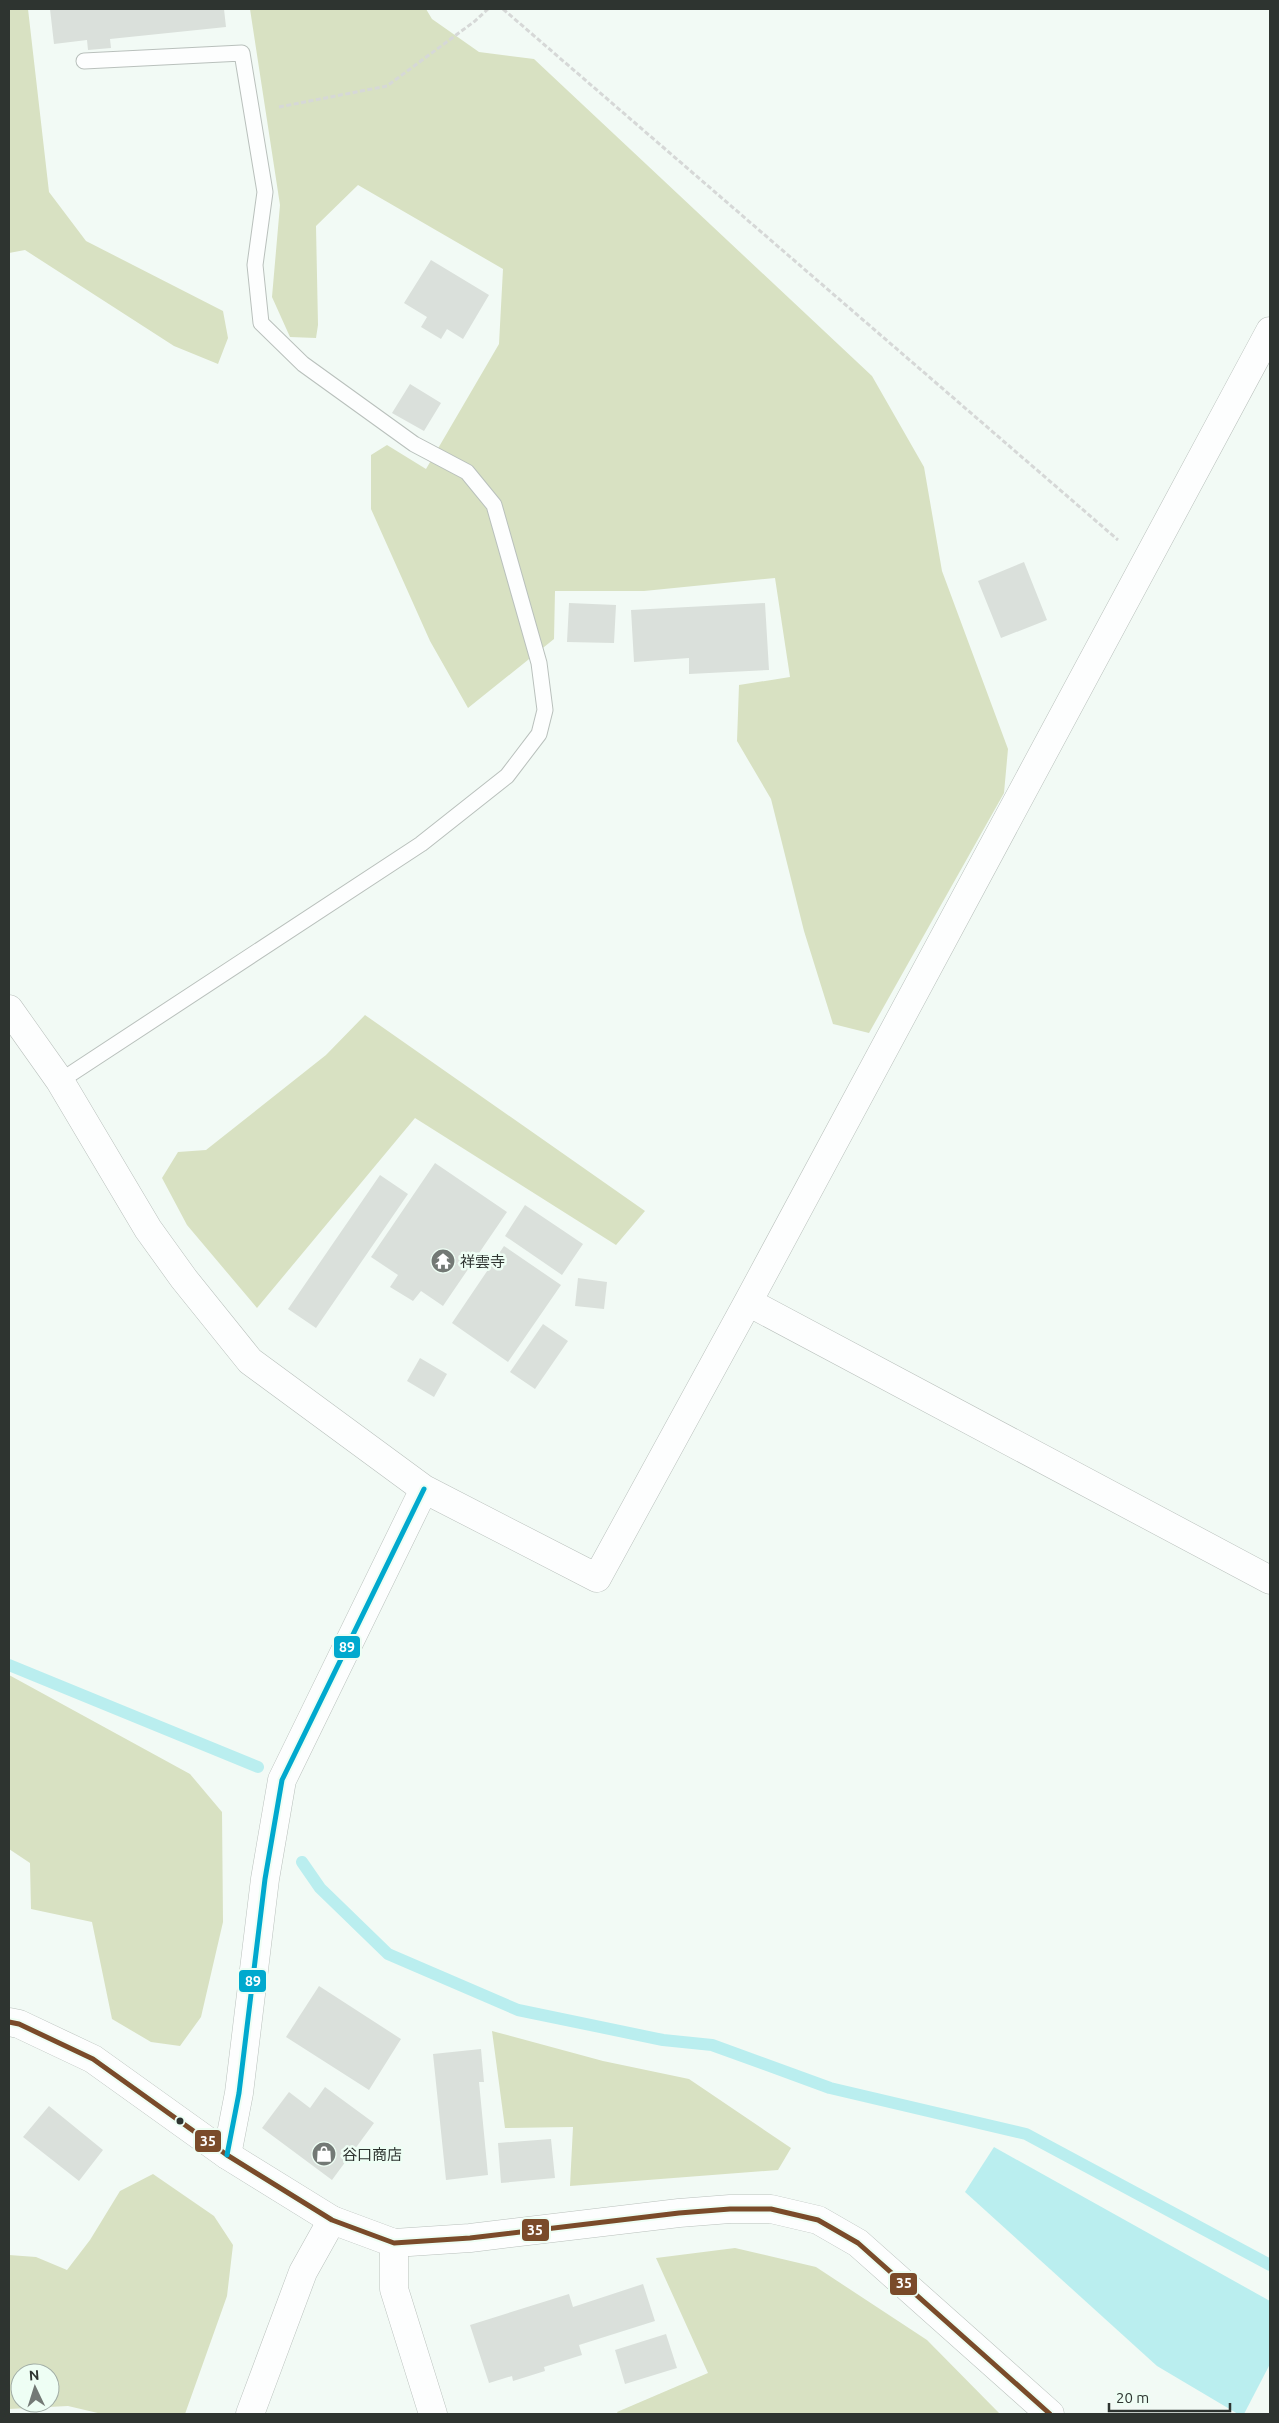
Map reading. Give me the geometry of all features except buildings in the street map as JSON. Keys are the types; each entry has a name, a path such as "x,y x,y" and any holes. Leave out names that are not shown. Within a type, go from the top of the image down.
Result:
{"street":[{"path":"9,1009 60,1080 148,1229 184,1280 250,1361 424,1488 597,1578 748,1302 1270,331"},
{"path":"748,1302 1270,1580"},
{"path":"227,2155 238,2093 265,1879 282,1780 424,1488"},
{"path":"9,2022 19,2024 93,2059 227,2155 332,2220 394,2243 470,2238 679,2213 730,2209 771,2208 818,2220 858,2243 1050,2414"},
{"path":"250,2414 303,2272 332,2220"},
{"path":"394,2243 394,2290 433,2414"}],"lane":[{"path":"60,1080 421,844 507,776 539,734 545,710 539,663 494,506 468,472 414,444 303,364 260,323 255,265 265,192 242,53 84,61"}],"path":[{"path":"252,112 387,86 475,21 488,9"},
{"path":"503,9 1145,564"}],"green space":[{"path":"9,9 28,9 49,192 86,241 223,311 228,338 218,364 174,346 25,250 9,253"},
{"path":"250,9 426,9 432,19 479,52 534,59 872,376 924,467 942,571 1008,749 1004,793 869,1033 833,1024 804,931 771,799 737,741 739,685 790,677 775,578 644,591 555,591 554,639 468,708 430,641 371,509 371,455 387,445 426,469 499,344 503,269 358,185 316,226 318,325 316,338 290,337 272,297 280,205"},
{"path":"365,1015 645,1211 616,1245 415,1118 257,1308 187,1225 162,1178 178,1152 206,1150 326,1055"},
{"path":"9,1675 190,1774 222,1812 223,1922 201,2017 180,2046 151,2042 112,2019 92,1922 31,1909 30,1863 9,1849"},
{"path":"492,2031 603,2061 689,2079 791,2148 778,2170 570,2186 573,2127 505,2128"},
{"path":"153,2174 214,2216 233,2245 227,2296 185,2414 102,2414 68,2406 60,2406 60,2363 10,2363 9,2409 9,2255 36,2257 67,2270 90,2240 120,2191"},
{"path":"735,2248 816,2267 927,2340 1000,2414 618,2414 617,2412 708,2373 656,2258"}],"water":[{"path":"994,2147 1270,2301 1270,2364 1244,2414 1238,2414 1157,2366 965,2192"}],"waterway":[{"path":"9,1665 258,1767"},
{"path":"302,1862 320,1888 388,1954 518,2010 663,2040 712,2045 830,2088 1026,2134 1270,2265"}],"transit line":[{"name":"89","path":"227,2155 239,2093 265,1879 282,1780 424,1489"},
{"name":"35","path":"9,2022 19,2024 93,2059 227,2155 332,2220 394,2243 470,2238 679,2213 730,2209 771,2209 818,2220 858,2243 1050,2414"}],"place":[{"name":"祥雲寺","path":"443,1261"},
{"name":"谷口商店","path":"324,2154"}]}
